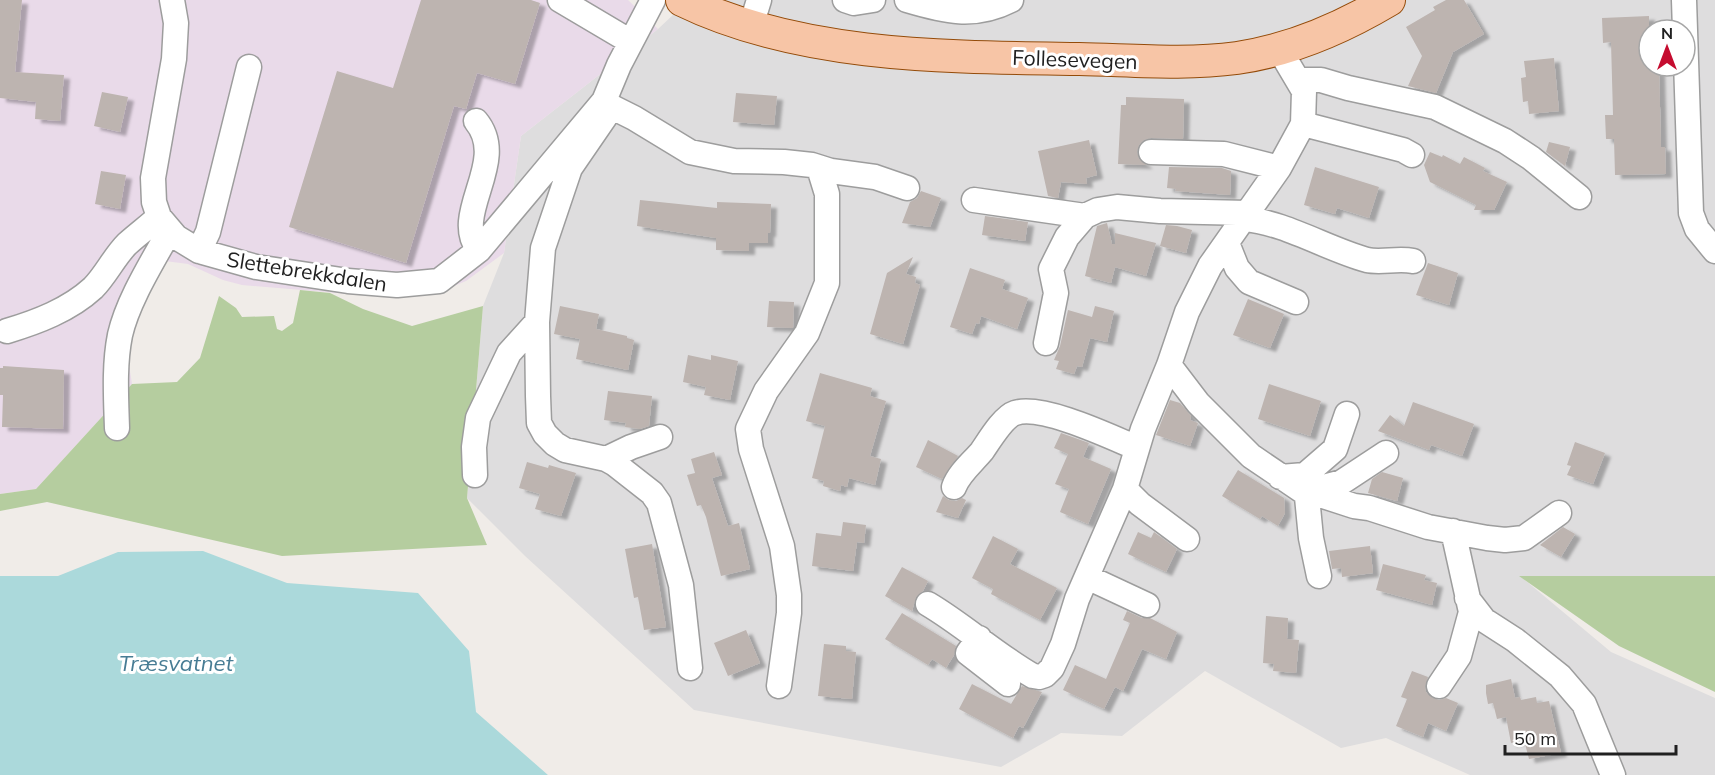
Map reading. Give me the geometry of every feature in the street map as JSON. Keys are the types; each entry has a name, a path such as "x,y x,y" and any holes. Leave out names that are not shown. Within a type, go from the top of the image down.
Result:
{"main road":[{"name":"Follesevegen","path":"682,0 699,8 755,13 799,39 852,48 910,53 1052,59 1192,61 1238,58 1279,49 1330,31 1389,0"}],"street":[{"path":"117,428 116,363 121,333 165,224 154,202 153,178 174,59 176,23 172,0"},
{"path":"560,0 631,42"},
{"path":"844,0 854,3 873,0"},
{"path":"907,0 946,11 974,12 1000,6 1011,0"},
{"path":"1684,0 1691,213 1698,229 1715,251"},
{"path":"647,9 604,101 605,117 570,168 543,248 537,322 539,423 545,434 555,444 565,450 606,459 637,480 659,504 681,585 690,668"},
{"path":"928,604 979,638 1018,668 1033,676 1045,675 1052,668 1087,577 1125,489 1137,448 1187,312 1210,266 1279,168 1303,124 1304,91 1279,49"},
{"path":"198,250 208,232 249,67"},
{"path":"1298,80 1321,80 1435,107 1505,141 1531,158 1579,197"},
{"path":"604,101 690,152 734,161 784,162 874,177 907,188"},
{"name":"Slettebrekkdalen","path":"165,224 176,237 198,250 256,267 398,285 439,281 479,250 604,101"},
{"path":"476,121 482,128 486,141 487,160 471,222 474,243 479,250"},
{"path":"1303,124 1403,150 1412,155"},
{"path":"1152,152 1224,154 1279,168"},
{"path":"779,686 789,612 789,595 782,546 751,449 748,429 766,392 807,333 827,283 827,194 819,168"},
{"path":"974,200 1085,216"},
{"path":"1046,343 1056,293 1051,269 1067,237 1085,216 1098,210 1117,207 1246,216 1369,260 1413,261"},
{"path":"6,331 62,310 81,298 93,287 127,245 165,224"},
{"path":"1227,243 1237,268 1249,282 1296,302"},
{"path":"475,475 474,447 478,418 509,353 537,322"},
{"path":"1169,365 1198,403 1251,456 1304,492 1428,527 1505,540 1524,538 1559,513"},
{"path":"954,487 1000,426 1016,413 1035,412 1055,416 1137,448"},
{"path":"1280,477 1305,475 1335,449 1347,414"},
{"path":"606,459 660,437"},
{"path":"1304,492 1342,482 1386,453"},
{"path":"1125,489 1140,504 1187,539"},
{"path":"1304,492 1307,497 1311,538 1319,576"},
{"path":"1439,686 1459,656 1471,615 1453,531"},
{"path":"1087,577 1147,605"},
{"path":"1467,598 1484,620 1515,640 1560,676 1584,704 1613,775"},
{"path":"979,638 968,653 1008,684"}],"shaded area":[{"path":"0,0 628,0 658,29 521,136 504,253 466,281 437,293 398,298 242,285 223,280 188,264 165,261 149,281 127,352 132,384 36,489 0,494"},
{"path":"689,0 1715,0 1715,576 1520,576 1611,652 1715,698 1715,775 1470,775 1386,738 1341,748 1205,671 1122,736 1061,733 1001,767 694,710 525,556 467,498 483,306 504,253 521,136 658,29"}],"green space":[{"path":"300,290 330,293 363,309 412,326 483,306 467,498 487,545 282,556 47,502 0,511 0,494 36,489 132,384 177,382 200,358 219,296 236,308 242,317 274,316 277,329 282,331 293,323"},
{"path":"1519,576 1715,576 1715,692 1619,646"}],"water":[{"name":"Træsvatnet","path":"203,551 287,583 418,593 469,651 476,712 548,775 0,775 0,576 58,576 118,552"}],"building":[{"path":"0,0 22,0 15,72 64,75 60,121 35,119 36,102 0,98"},
{"path":"421,0 531,0 540,3 515,84 477,73 466,109 454,106 406,263 289,227 337,71 393,88"},
{"path":"1446,0 1464,0 1484,34 1453,52 1436,93 1408,86 1422,56 1406,27 1435,10 1433,7"},
{"path":"1649,16 1649,18 1637,18 1637,78 1659,78 1661,147 1665,147 1666,174 1615,175 1614,139 1606,139 1605,115 1613,115 1611,42 1603,43 1602,18"},
{"path":"1554,58 1559,111 1529,114 1528,101 1523,102 1521,78 1526,77 1524,61"},
{"path":"102,92 128,97 120,132 94,126"},
{"path":"736,93 777,96 774,125 733,122"},
{"path":"1126,97 1184,99 1183,139 1151,138 1144,140 1137,152 1139,159 1147,165 1118,164 1121,105 1126,105"},
{"path":"1089,140 1097,175 1086,178 1087,184 1061,182 1058,198 1048,196 1038,151"},
{"path":"1549,142 1570,147 1565,166 1546,152"},
{"path":"1430,152 1442,157 1443,155 1460,164 1464,157 1485,168 1483,171 1507,182 1494,210 1474,210 1476,205 1430,182 1424,165"},
{"path":"1169,167 1222,168 1231,171 1230,195 1175,191 1176,189 1167,188"},
{"path":"1315,167 1379,187 1369,218 1337,208 1335,214 1304,205"},
{"path":"101,171 126,175 120,209 95,204"},
{"path":"921,191 941,198 930,227 902,223 910,202 917,198"},
{"path":"640,200 717,208 717,202 771,204 768,243 749,243 749,251 716,250 716,238 637,226"},
{"path":"985,216 1028,222 1025,241 982,235"},
{"path":"1107,223 1112,244 1115,244 1115,233 1156,243 1146,276 1115,267 1111,283 1085,276 1097,226"},
{"path":"1166,225 1192,230 1186,253 1160,246"},
{"path":"913,257 906,274 916,277 915,283 920,285 903,344 870,334 887,273"},
{"path":"1428,263 1458,273 1449,305 1416,295"},
{"path":"970,268 1005,280 1002,289 1028,298 1017,329 981,316 972,334 950,327"},
{"path":"1248,299 1284,314 1270,348 1233,335"},
{"path":"769,301 794,302 793,328 767,327"},
{"path":"560,306 599,314 596,329 627,336 634,340 628,370 576,359 580,339 554,334"},
{"path":"1095,306 1114,311 1107,342 1090,338 1082,367 1077,366 1074,374 1056,369 1059,361 1054,360 1060,346 1068,310 1092,317"},
{"path":"688,355 711,360 711,355 738,361 730,400 704,395 706,387 683,382"},
{"path":"3,366 64,370 63,429 2,427 3,395 0,395 0,368"},
{"path":"820,373 872,388 870,396 886,401 870,456 881,459 875,485 849,478 847,487 841,485 840,491 823,486 824,481 812,478 825,426 806,421"},
{"path":"1269,384 1321,401 1310,436 1258,419"},
{"path":"608,391 652,396 649,426 640,429 625,427 626,423 604,420"},
{"path":"1170,400 1180,403 1191,416 1190,420 1198,423 1190,446 1156,435"},
{"path":"1413,402 1474,424 1462,456 1431,445 1429,450 1378,431 1390,415 1404,426"},
{"path":"1061,433 1089,443 1083,457 1111,469 1088,524 1060,512 1069,489 1055,484 1068,454 1054,448"},
{"path":"928,440 958,456 942,479 916,467"},
{"path":"1575,442 1605,453 1593,484 1567,475 1571,466 1567,465"},
{"path":"714,452 722,475 712,478 728,526 739,523 750,569 721,576 706,517 701,505 697,506 687,475 695,473 691,459"},
{"path":"527,462 548,468 549,465 576,473 561,516 535,509 540,494 519,488"},
{"path":"1238,470 1284,498 1285,513 1278,526 1262,516 1260,519 1222,496"},
{"path":"1382,472 1403,478 1397,501 1368,493 1372,479"},
{"path":"943,496 949,500 956,501 962,498 966,500 958,518 936,512"},
{"path":"843,522 866,525 864,543 857,542 853,571 812,566 816,533 841,536"},
{"path":"1563,527 1575,534 1561,557 1540,545"},
{"path":"1138,532 1151,538 1154,532 1177,549 1166,572 1128,554"},
{"path":"993,536 1018,549 1010,564 1057,588 1040,620 991,594 993,589 972,578"},
{"path":"652,544 666,627 644,630 638,597 634,598 625,549"},
{"path":"1370,546 1373,573 1342,577 1341,568 1332,569 1329,551"},
{"path":"1383,564 1426,575 1424,580 1437,583 1432,605 1376,590"},
{"path":"902,567 928,581 923,591 916,597 912,611 885,596"},
{"path":"1127,611 1142,618 1150,618 1177,632 1166,659 1142,649 1123,691 1115,687 1104,709 1063,690 1075,665 1106,679 1130,623 1123,620"},
{"path":"902,613 956,646 954,655 946,668 932,659 928,665 885,639"},
{"path":"1266,616 1288,618 1287,639 1299,640 1296,673 1273,671 1274,664 1263,663"},
{"path":"746,630 760,663 728,676 714,643"},
{"path":"824,644 846,646 846,651 856,652 852,699 818,696"},
{"path":"1412,671 1428,677 1425,686 1426,692 1431,697 1439,700 1446,698 1458,703 1446,731 1428,723 1423,737 1396,726 1407,699 1401,697"},
{"path":"1511,679 1515,698 1520,697 1521,700 1536,697 1537,703 1549,701 1561,753 1529,759 1524,740 1511,743 1506,717 1497,719 1493,703 1488,704 1486,685"},
{"path":"972,684 1011,704 1022,686 1042,692 1023,728 1019,726 1013,738 959,709"}]}
